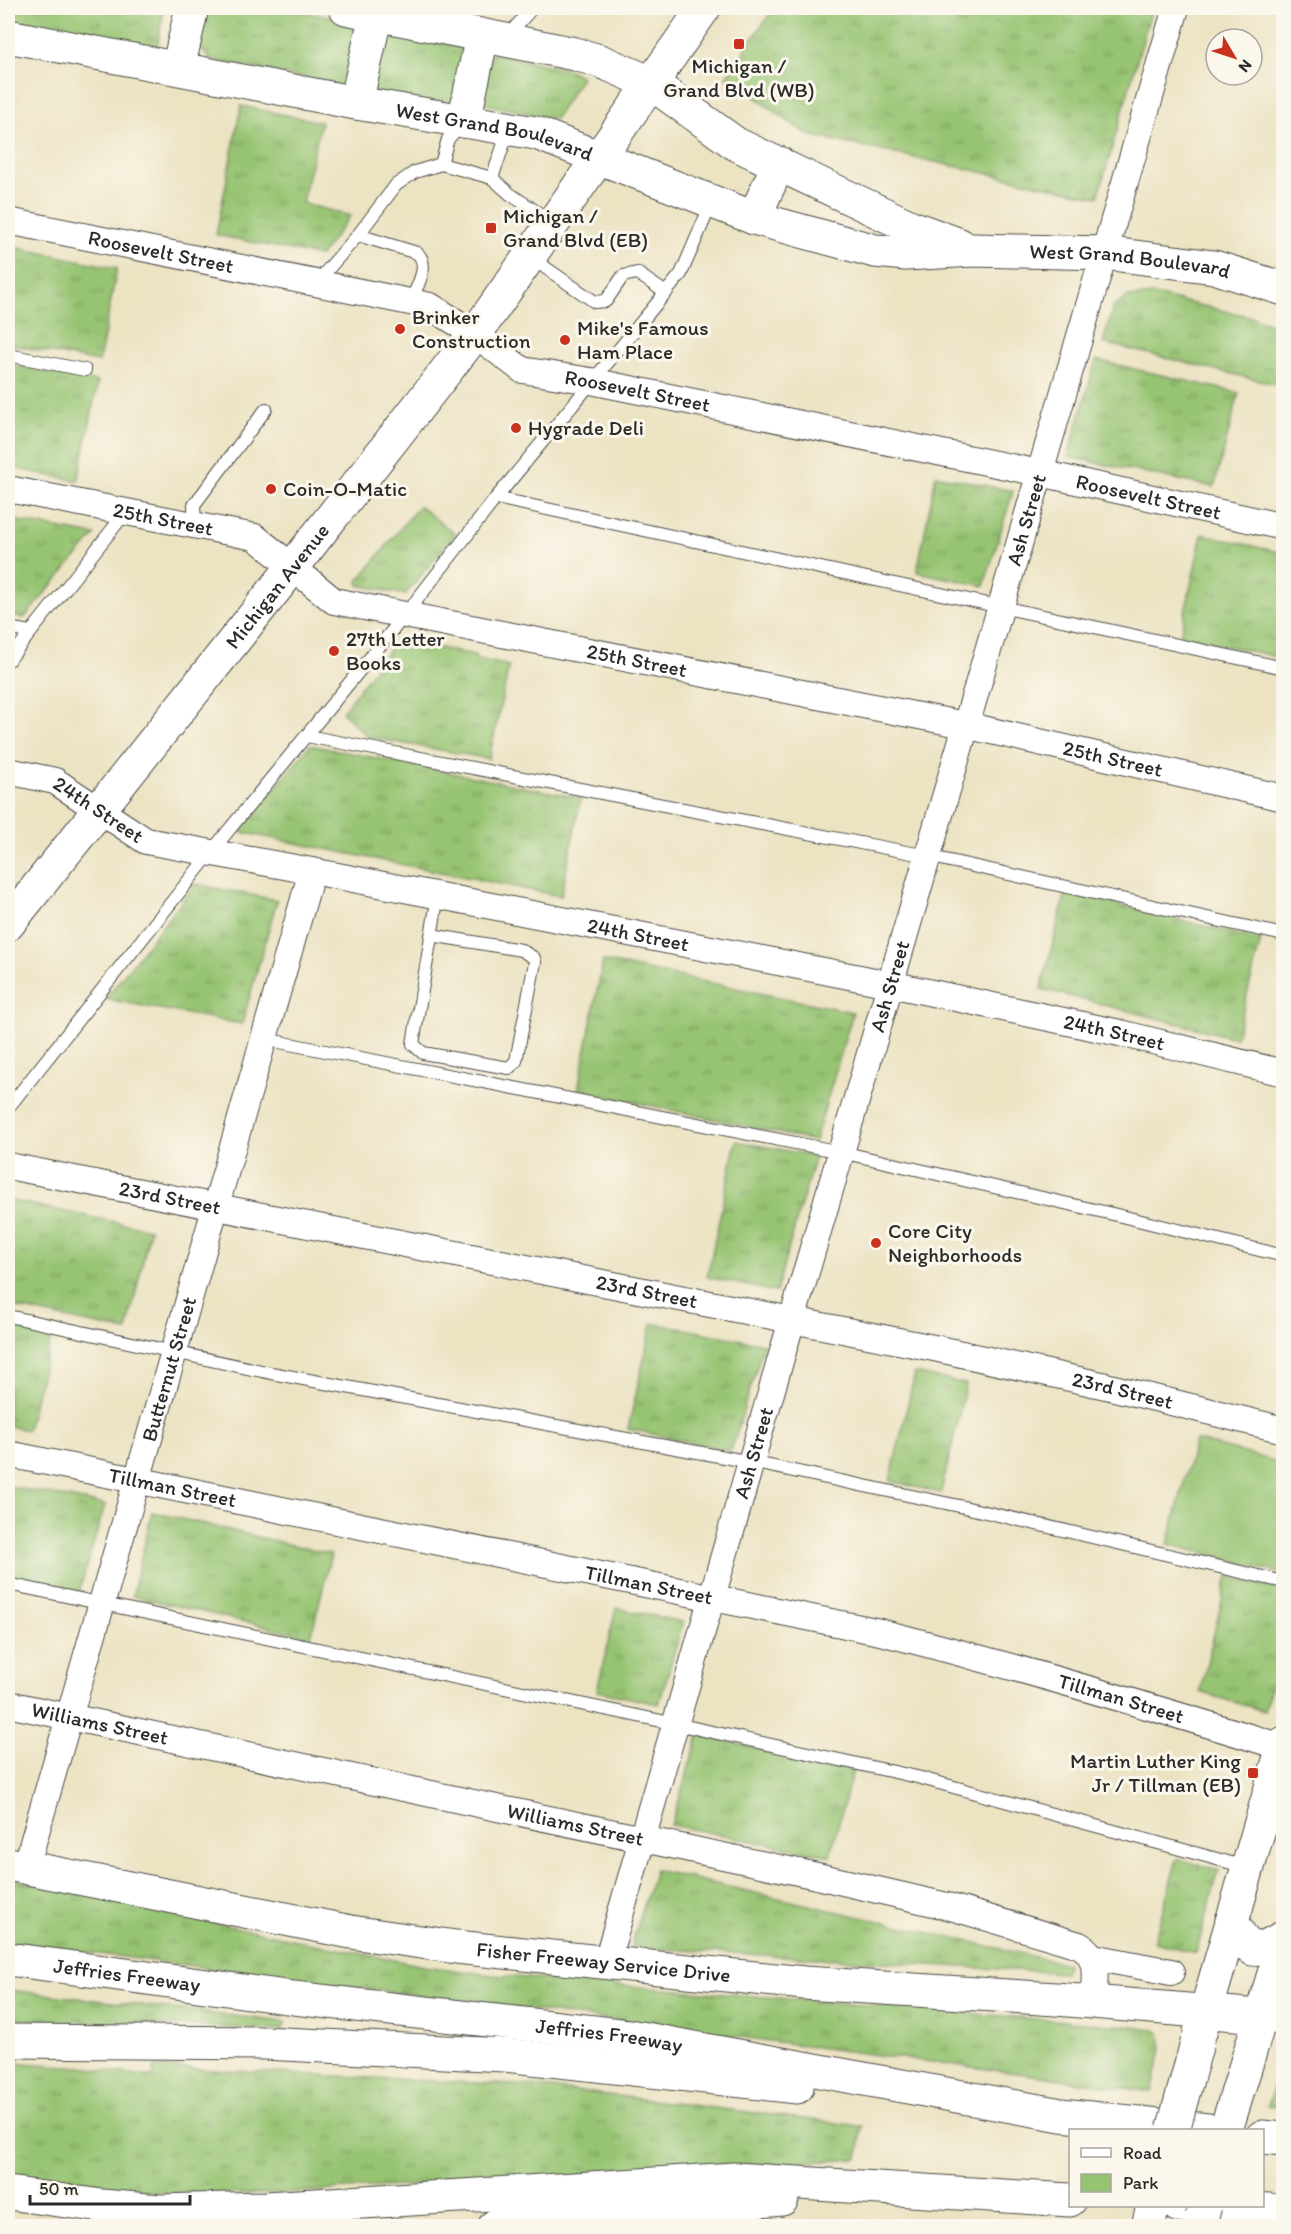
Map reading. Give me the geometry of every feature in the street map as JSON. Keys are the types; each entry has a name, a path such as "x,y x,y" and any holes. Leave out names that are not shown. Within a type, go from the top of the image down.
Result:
{"main road":[{"path":"178,68 192,8"},
{"name":"Michigan Avenue","path":"8,924 475,334 704,8"},
{"path":"356,103 361,11"},
{"name":"West Grand Boulevard","path":"361,11 584,56 651,83 736,144 911,227 973,250"},
{"name":"West Grand Boulevard","path":"8,36 356,103 536,133 754,218 875,251 906,254 973,250 1104,253 1214,267 1284,289"},
{"path":"464,121 492,39"},
{"path":"754,218 779,163"},
{"path":"1173,2129 1283,1745"},
{"name":"Fisher Freeway Service Drive","path":"16,1866 351,1932 456,1947 804,1983 1206,2011"},
{"path":"1232,1921 1243,1941 1253,1949 1284,1939"},
{"path":"1226,2129 1250,2046 1272,2016 1284,1939"},
{"name":"Jeffries Freeway","path":"8,1959 294,1998 629,2036 1061,2115 1198,2129"},
{"path":"1206,2011 1272,2016"},
{"path":"8,2041 264,2043 505,2055 1061,2115"},
{"path":"1264,2137 1284,2139"},
{"path":"8,2193 102,2206 160,2211 277,2207 734,2179 1069,2200"},
{"path":"495,2226 879,2189"},
{"path":"1148,2226 1153,2207"},
{"path":"1199,2226 1204,2207"},
{"path":"1215,2207 1284,2213"}],"street":[{"name":"Ash Street","path":"606,1964 927,856 1176,8"},
{"name":"Roosevelt Street","path":"8,221 430,306 475,334 522,370 591,381 1040,473 1284,527"},
{"name":"25th Street","path":"8,489 255,537 334,602 966,725 1284,798"},
{"name":"24th Street","path":"8,771 55,781 146,841 438,895 890,984 1120,1033 1284,1073"},
{"name":"Butternut Street","path":"16,1866 70,1718 312,871"},
{"name":"23rd Street","path":"8,1166 939,1349 1106,1386 1284,1430"},
{"name":"Tillman Street","path":"8,1454 880,1632 961,1652 1283,1745"},
{"name":"Williams Street","path":"8,1704 951,1907 1079,1945 1093,1956 1171,1972"},
{"path":"1093,1956 1094,2002"}],"lane":[{"path":"492,39 532,8"},
{"path":"441,164 448,139 464,121"},
{"path":"492,178 509,128"},
{"path":"316,283 401,181 415,172 441,164 492,178 510,194 553,222"},
{"path":"8,1108 405,615 496,498 681,274 712,203"},
{"path":"358,235 421,256 423,266 411,302"},
{"path":"530,257 595,302 606,301 623,276 637,273 666,293"},
{"path":"8,355 85,370"},
{"path":"195,525 194,505 266,409"},
{"path":"496,498 1284,668"},
{"path":"8,661 126,512"},
{"path":"8,628 30,632"},
{"path":"307,736 927,856 1284,935"},
{"path":"431,935 521,950 534,958 516,1061 509,1068 423,1053 413,1044 431,935 438,895"},
{"path":"264,1039 841,1152 1117,1215 1284,1257"},
{"path":"8,1316 271,1373 751,1462 964,1507 1284,1582"},
{"path":"8,1584 917,1777 1247,1868"}],"green space":[{"path":"8,8 164,8 157,48 152,51 8,25"},
{"path":"207,8 282,8 357,23 349,81 343,86 211,60 197,40"},
{"path":"774,8 1152,8 1098,197 808,135 726,77"},
{"path":"381,30 464,48 453,107 369,92"},
{"path":"492,53 569,70 582,77 555,119 481,103"},
{"path":"241,106 321,122 302,203 350,216 320,256 216,235"},
{"path":"8,246 117,268 99,362 8,344"},
{"path":"1154,295 1252,317 1283,329 1283,386 1103,343 1114,306 1128,297"},
{"path":"1096,360 1239,393 1214,487 1068,457"},
{"path":"8,364 98,382 78,481 8,467"},
{"path":"936,475 1013,491 984,586 917,572"},
{"path":"419,506 455,534 405,595 359,585 358,581"},
{"path":"8,519 95,535 24,618 8,615"},
{"path":"1202,534 1283,553 1283,658 1180,636"},
{"path":"397,639 475,655 475,658 509,666 489,759 368,737 342,712"},
{"path":"310,745 581,798 561,896 240,832"},
{"path":"195,884 277,900 242,1024 105,999"},
{"path":"1066,892 1261,940 1236,1038 1041,989"},
{"path":"603,961 853,1012 815,1141 578,1090"},
{"path":"736,1141 815,1156 776,1292 707,1277"},
{"path":"8,1200 150,1229 127,1331 8,1306"},
{"path":"652,1323 764,1344 731,1451 628,1429"},
{"path":"8,1326 52,1335 27,1430 8,1426"},
{"path":"915,1373 966,1384 941,1493 890,1481"},
{"path":"1195,1440 1283,1463 1283,1574 1168,1544"},
{"path":"8,1486 105,1505 79,1592 8,1577"},
{"path":"152,1512 331,1554 311,1637 132,1596"},
{"path":"1228,1576 1283,1591 1283,1646 1264,1711 1200,1692"},
{"path":"616,1608 683,1622 659,1704 597,1691"},
{"path":"699,1735 853,1770 830,1856 671,1825"},
{"path":"1177,1859 1219,1870 1196,1953 1154,1942"},
{"path":"655,1870 1067,1964 1065,1973 631,1947"},
{"path":"8,1878 424,1966 492,1975 1126,2026 1160,2033 1162,2049 1152,2092 8,1942"},
{"path":"8,1990 285,2022 283,2030 8,2019"},
{"path":"1283,2052 1283,2108 1268,2106"},
{"path":"8,2062 81,2067 152,2077 155,2067 534,2086 862,2126 858,2159 264,2194 103,2188 8,2176"}],"place":[{"name":"Michigan / Grand Blvd (WB)","path":"739,44"},
{"name":"Michigan / Grand Blvd (EB)","path":"491,228"},
{"name":"Brinker Construction","path":"400,329"},
{"name":"Mike's Famous Ham Place","path":"565,340"},
{"name":"Hygrade Deli","path":"516,428"},
{"name":"Coin-O-Matic","path":"271,489"},
{"name":"27th Letter Books","path":"334,651"},
{"name":"Core City Neighborhoods","path":"876,1243"},
{"name":"Martin Luther King Jr / Tillman (EB)","path":"1253,1773"}]}
